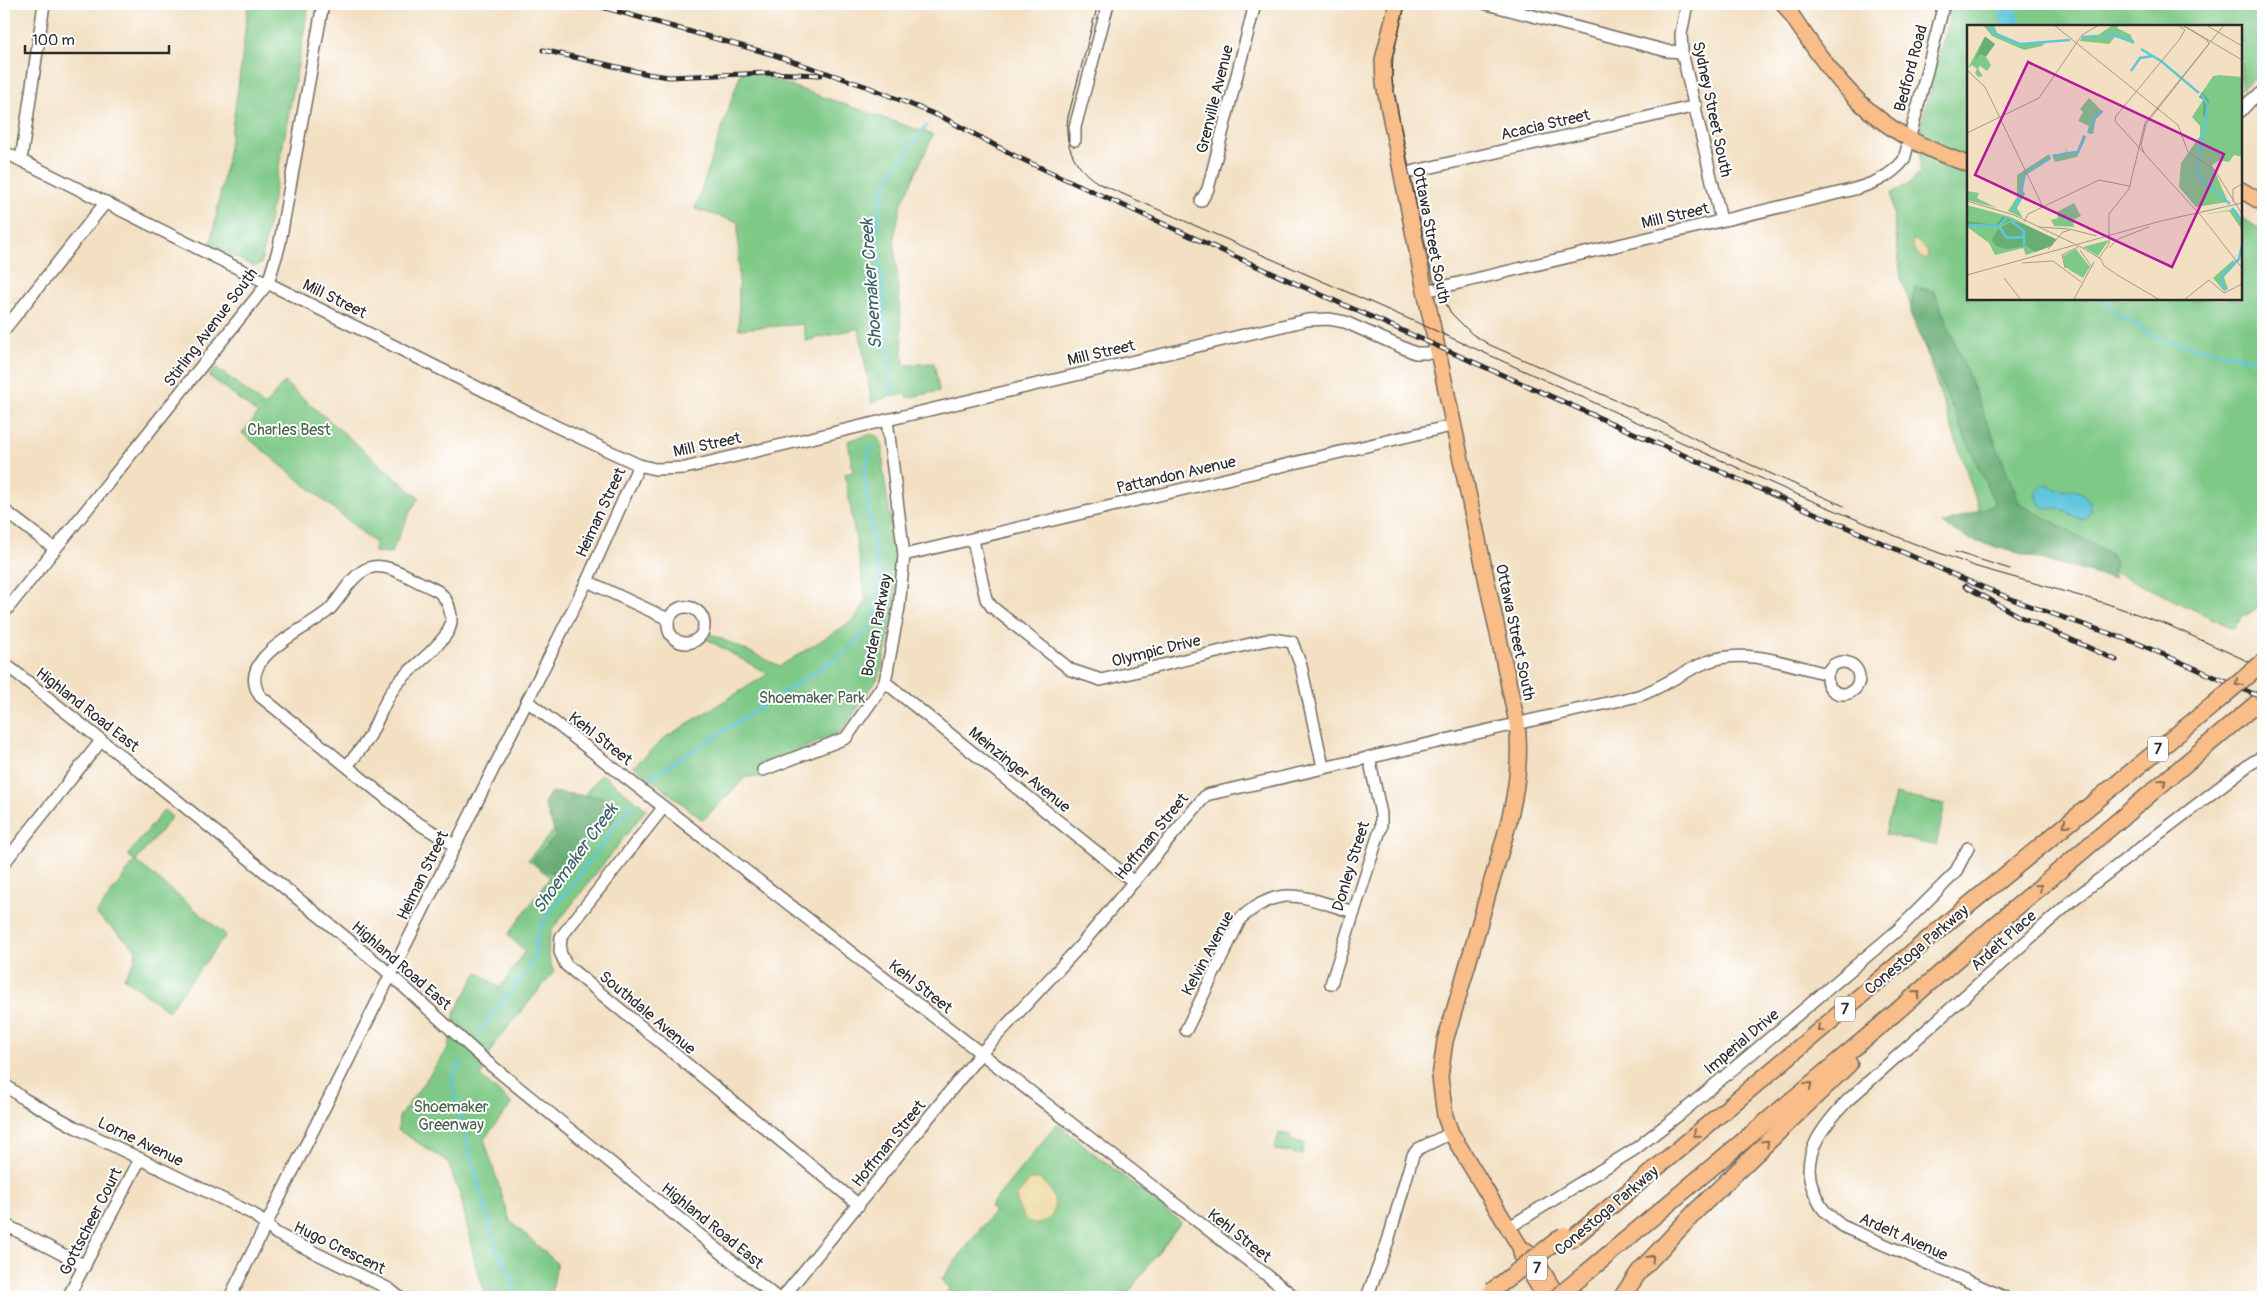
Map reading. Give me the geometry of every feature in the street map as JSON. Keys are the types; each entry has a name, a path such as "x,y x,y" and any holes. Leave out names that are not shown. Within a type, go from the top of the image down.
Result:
{"highway":[{"name":"Conestoga Parkway","path":"1493,1295 1568,1237 1587,1226 1959,912 2263,662"},
{"name":"Conestoga Parkway","path":"1558,1297 1880,1026 2006,916 2263,698"},
{"path":"1622,1297 1639,1272 1689,1218 1869,1046 1880,1026"}],"main road":[{"name":"Ottawa Street South","path":"1397,4 1383,70 1425,290 1517,722 1520,749 1519,770 1511,816 1445,1041 1440,1077 1451,1134 1520,1247 1523,1261 1546,1297"},
{"path":"1784,4 1843,87 1876,118 1909,140 1934,152 1967,164"},
{"path":"2242,191 2263,203"},
{"name":"Ottawa Street South","path":"1520,1247 1532,1254 1558,1297"}],"street":[{"path":"21,160 44,4"},
{"name":"Stirling Avenue South","path":"4,613 268,283 279,247 323,4"},
{"path":"1076,140 1075,126 1108,4"},
{"name":"Grenville Avenue","path":"1201,201 1208,189 1255,4"},
{"path":"1487,4 1667,51 1682,52"},
{"name":"Sydney Street South","path":"1687,4 1681,34 1682,52 1721,220"},
{"name":"Bedford Road","path":"1909,140 1944,4"},
{"path":"2242,111 2263,92"},
{"name":"Acacia Street","path":"1402,174 1696,106"},
{"name":"Mill Street","path":"1425,290 1874,184 1897,170 1904,160 1909,140"},
{"name":"Mill Street","path":"4,152 555,426 640,465 656,469 685,468 1307,320 1329,319 1345,322 1415,353 1439,353"},
{"path":"4,330 106,202"},
{"name":"Borden Parkway","path":"763,770 846,738 885,682 899,607 904,555 887,420"},
{"name":"Pattandon Avenue","path":"904,555 1455,425"},
{"name":"Heiman Street","path":"230,1297 587,581 640,465"},
{"path":"4,510 55,549"},
{"name":"Olympic Drive","path":"973,540 986,599 992,607 1071,670 1101,680 1271,639 1292,642 1301,666 1323,766"},
{"path":"346,766 367,740 396,686 448,632 451,615 445,599 438,591 380,566 369,568 359,574 330,608 270,651 259,664 254,678 254,688 260,696 346,766 413,820 454,845"},
{"path":"587,581 668,619"},
{"name":"Hoffman Street","path":"784,1297 981,1053 1080,945 1206,795 1323,766 1638,696 1667,684 1707,662 1723,658 1758,658 1828,674"},
{"name":"Highland Road East","path":"4,663 174,798 390,974 487,1062 776,1297"},
{"name":"Meinzinger Avenue","path":"885,682 1134,882"},
{"name":"Kehl Street","path":"527,701 1295,1297"},
{"path":"4,863 101,741"},
{"name":"Ardelt Place","path":"1810,1182 1809,1170 1813,1148 1828,1121 1848,1100 2075,898 2263,756"},
{"name":"Donley Street","path":"1331,984 1381,827 1381,814 1369,757"},
{"name":"Southdale Avenue","path":"663,808 561,937 560,952 566,965 859,1205"},
{"name":"Imperial Drive","path":"1508,1228 1635,1149 1680,1114 1899,929 1955,873 1968,848"},
{"name":"Kelvin Avenue","path":"1186,1030 1241,918 1255,906 1270,898 1286,895 1354,912"},
{"name":"Lorne Avenue","path":"4,1084 24,1100 253,1214 266,1224"},
{"path":"1367,1297 1388,1241 1413,1156 1418,1149 1451,1134"},
{"name":"Gottscheer Court","path":"68,1297 140,1159"},
{"name":"Ardelt Avenue","path":"1810,1182 1823,1209 1842,1226 2004,1297"},
{"path":"4,1224 85,1266"},
{"name":"Hugo Crescent","path":"266,1224 277,1234 389,1290 399,1297"}],"green space":[{"path":"248,4 309,4 261,264 254,266 210,246 232,125"},
{"path":"1953,4 2263,4 2263,76 2254,79 2242,88 2242,25 1967,25 1967,300 2242,300 2242,218 2263,231 2263,604 2244,617 2233,628 1979,509 1901,277 1891,193 1909,184 1920,172 1921,124"},
{"path":"742,69 933,135 901,205 894,238 904,365 934,363 939,391 907,398 906,394 887,397 872,403 859,328 806,341 803,324 739,329 738,222 695,209"},
{"path":"1915,287 1934,291 2020,504 2109,553 2115,563 2113,579 1971,540 1942,524 1995,504 1910,313"},
{"name":"Charles Best","path":"216,367 265,406 284,382 419,498 412,508 391,553 374,552 375,543 242,433 258,414 209,376"},
{"name":"Shoemaker Park","path":"871,434 879,437 883,448 883,470 898,568 894,615 880,675 842,731 764,766 762,777 746,777 703,820 634,766 666,737 768,674 708,640 711,634 780,666 854,620 866,602 845,474 853,472 848,441"},
{"name":"Shoemaker Greenway","path":"602,774 646,809 552,930 548,951 554,972 494,1044 481,1077 512,1104 484,1139 510,1221 557,1263 551,1297 487,1297 476,1267 461,1198 448,1162 398,1130 399,1117 448,1049 455,1011 478,972 500,988 525,951 508,935 550,877 528,860"},
{"path":"551,792 600,797 620,805 612,821 591,838 557,873 545,871 532,860 556,836 544,803"},
{"path":"1895,794 1945,805 1936,846 1885,834"},
{"path":"164,810 172,817 136,861 226,935 168,1011 124,978 135,960 136,949 96,914 135,861 128,855"},
{"path":"1057,1124 1181,1222 1125,1297 943,1297 950,1288 941,1280 994,1211 990,1206"},
{"path":"1279,1133 1291,1135 1290,1140 1304,1143 1302,1155 1276,1150 1275,1147"}],"sand":[{"path":"1913,240 1924,247 1928,257 1923,259 1916,253 1912,244"},
{"path":"1038,1178 1050,1191 1054,1202 1053,1213 1047,1220 1039,1223 1029,1221 1021,1213 1016,1197 1030,1180"}],"water":[{"path":"2043,485 2060,491 2074,490 2084,495 2090,507 2087,516 2083,520 2060,509 2043,508 2036,498 2036,492"}],"waterway":[{"path":"2006,4 2012,25"},
{"name":"Shoemaker Creek","path":"893,393 877,231 879,203 890,175 926,126"},
{"path":"2103,300 2114,311 2160,340 2263,361"},
{"name":"Shoemaker Creek","path":"650,778 849,650 874,621 880,598 880,576 870,522 864,473 872,446"},
{"name":"Shoemaker Creek","path":"479,1031 530,968 535,955 537,935 542,924 633,802"},
{"name":"Shoemaker Creek","path":"461,1062 452,1077 455,1098 497,1250 514,1280 515,1297"}],"tram line":[{"path":"1098,4 1068,117 1067,128 1073,156 1084,172 1100,184 1434,330 1789,491 1910,542 1977,567 2105,603 2168,625 2263,668"},
{"path":"1405,4 1393,56 1392,79 1409,172 1433,279 1451,313 1472,334 1490,345 1649,415 1713,448 1844,506"},
{"path":"1955,552 2010,569"}],"railway":[{"path":"591,4 771,54 868,87 944,118 1015,156 1236,257 1968,581 2024,604 2137,643 2263,698"},
{"path":"543,50 669,77 768,73 821,75"},
{"path":"1965,586 2019,616 2116,660"}]}
